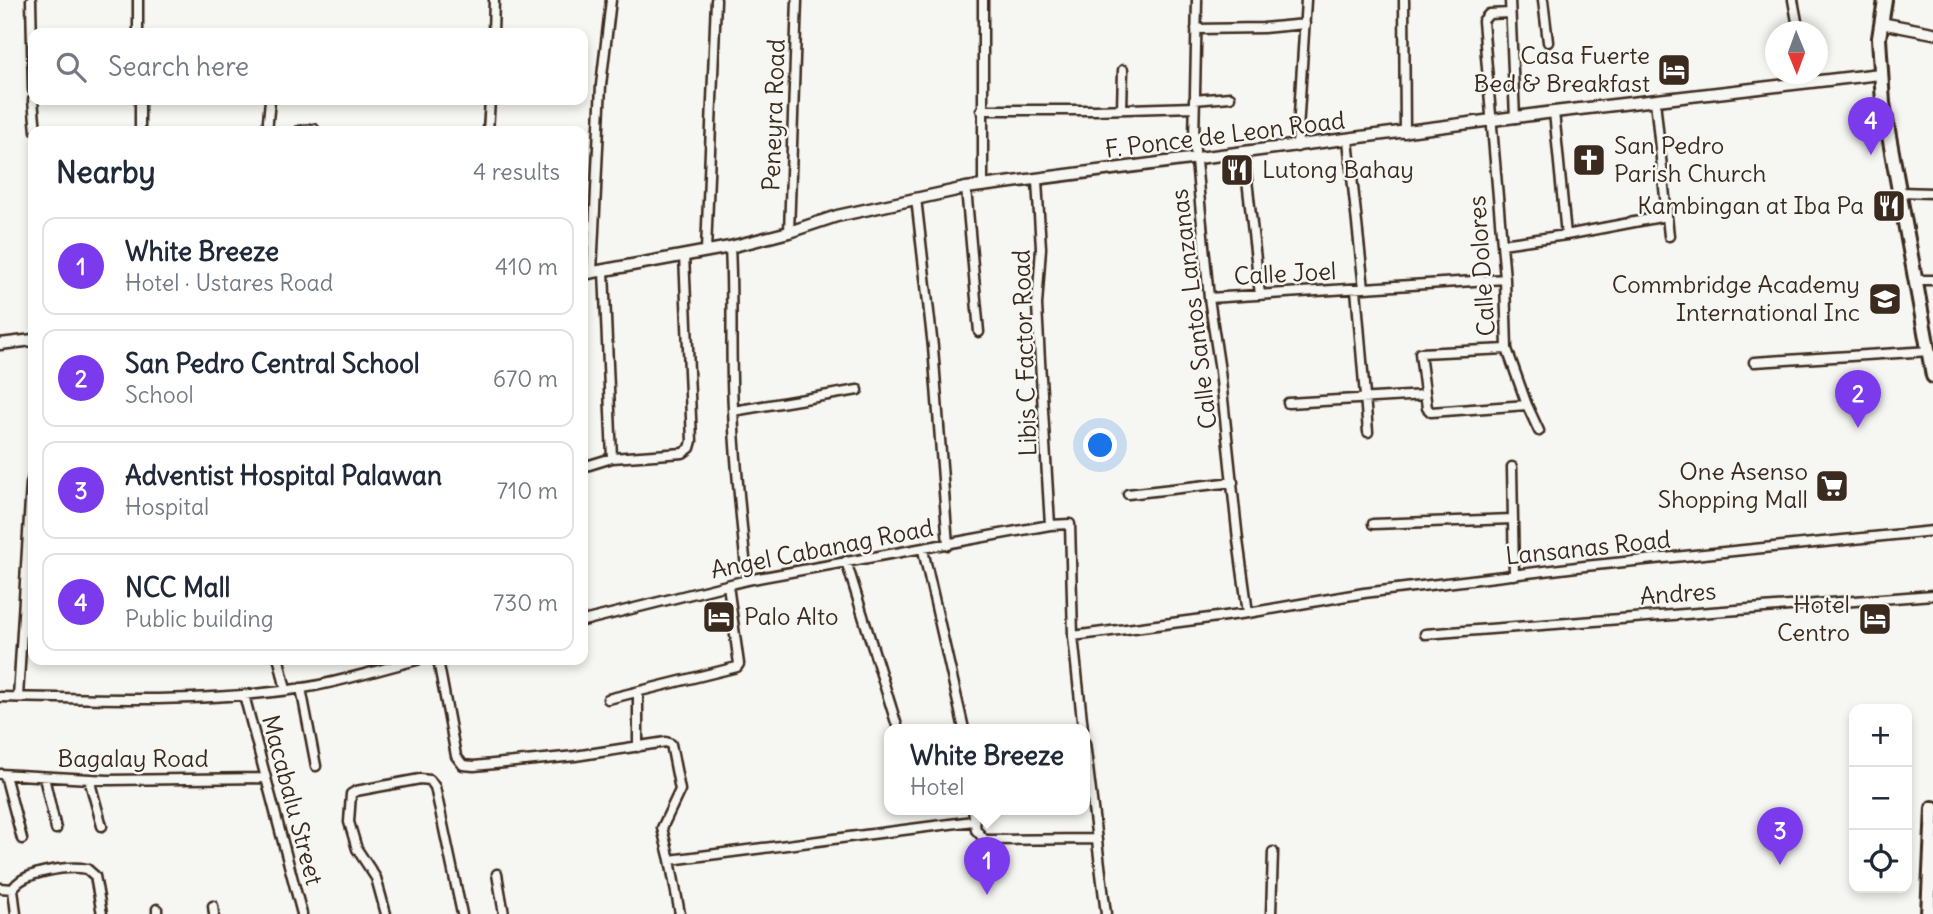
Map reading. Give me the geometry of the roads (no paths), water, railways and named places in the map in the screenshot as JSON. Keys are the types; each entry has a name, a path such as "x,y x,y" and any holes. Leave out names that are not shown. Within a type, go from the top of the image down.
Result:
{"main road":[{"path":"1885,0 1881,23 1880,74 1915,279 1931,351 1933,376"},
{"path":"1928,914 1933,808"}],"street":[{"path":"32,0 32,28"},
{"path":"138,0 138,28"},
{"path":"493,28 494,0"},
{"path":"588,260 601,85 611,0"},
{"path":"706,251 716,0"},
{"name":"Peneyra Road","path":"789,232 797,0"},
{"path":"982,0 983,186"},
{"name":"Calle Santos Lanzanas","path":"1197,0 1194,103 1196,159 1209,298 1248,612"},
{"path":"1297,147 1306,0"},
{"path":"1404,0 1405,133"},
{"path":"1510,0 1515,118"},
{"path":"1543,0 1548,42"},
{"path":"1793,0 1798,21"},
{"name":"Calle Dolores","path":"1510,13 1489,14 1483,21 1490,122 1505,279 1507,349 1539,431"},
{"path":"1881,23 1933,33"},
{"path":"1196,29 1250,29 1305,24"},
{"path":"1122,109 1123,70"},
{"name":"F. Ponce de Leon Road","path":"1828,77 1880,74"},
{"name":"F. Ponce de Leon Road","path":"588,273 730,247 837,216 966,188 1037,181 1767,84"},
{"path":"981,110 1122,109 1230,97"},
{"path":"1655,100 1670,236"},
{"path":"33,105 36,126"},
{"path":"139,105 140,126"},
{"path":"267,126 270,105"},
{"path":"488,126 490,105"},
{"path":"1554,112 1566,235"},
{"path":"1348,140 1368,432"},
{"path":"1244,153 1260,295"},
{"name":"Libis C Factor Road","path":"1037,181 1041,248 1037,305 1051,525"},
{"path":"966,188 979,332"},
{"path":"1899,192 1933,193"},
{"path":"916,198 933,347 948,545"},
{"path":"1502,244 1666,216"},
{"path":"730,247 733,411 747,580"},
{"path":"588,465 612,458 683,453 690,448 692,442 684,255"},
{"path":"604,271 612,458"},
{"name":"Calle Joel","path":"1209,298 1505,279"},
{"path":"1915,279 1933,280"},
{"path":"0,344 28,341"},
{"path":"1507,349 1422,352 1419,356 1427,408 1431,412 1527,404"},
{"path":"1754,362 1931,351"},
{"path":"733,411 858,390"},
{"path":"1288,403 1425,395"},
{"path":"1512,467 1514,575"},
{"path":"1128,494 1233,482"},
{"path":"1373,524 1512,519"},
{"name":"Angel Cabanag Road","path":"588,620 747,580 1051,525 1070,524 1073,636"},
{"name":"Lansanas Road","path":"1073,636 1364,593 1933,531"},
{"path":"18,697 28,533"},
{"path":"923,550 963,724"},
{"path":"846,561 896,724"},
{"path":"608,699 737,667 739,664 728,585"},
{"name":"Andres","path":"1425,635 1933,595"},
{"path":"1073,636 1082,724"},
{"path":"280,665 286,690"},
{"path":"0,697 244,695 302,688 396,665"},
{"path":"439,665 456,756 463,765 575,756 666,742 672,746 680,790 662,828 680,914"},
{"path":"302,688 316,766"},
{"path":"638,692 638,747"},
{"name":"Macabalu Street","path":"244,695 302,914"},
{"path":"2,774 22,839"},
{"name":"Bagalay Road","path":"2,774 89,779 266,778"},
{"path":"44,777 57,829"},
{"path":"89,779 102,826"},
{"path":"386,914 376,878 357,849 349,822 349,800 351,794 356,791 420,779 430,780 435,787 462,914"},
{"path":"1090,787 1107,914"},
{"path":"973,815 980,837 985,840 1096,839"},
{"path":"670,860 973,821"},
{"path":"1271,914 1273,852"},
{"path":"16,914 13,889 20,879 30,874 67,869 87,869 95,876 102,914"},
{"path":"497,874 504,914"},
{"path":"0,888 13,889"}],"place":[{"name":"Casa Fuerte Bed & Breakfast","path":"1674,70"},
{"name":"NCC Mall","path":"1871,155"},
{"name":"San Pedro Parish Church","path":"1589,160"},
{"name":"Lutong Bahay","path":"1237,170"},
{"name":"Kambingan at Iba Pa","path":"1889,206"},
{"name":"Commbridge Academy International Inc","path":"1885,299"},
{"name":"San Pedro Central School","path":"1858,428"},
{"name":"One Asenso Shopping Mall","path":"1832,486"},
{"name":"Palo Alto","path":"719,617"},
{"name":"Hotel Centro","path":"1875,619"},
{"name":"Adventist Hospital Palawan","path":"1780,865"},
{"name":"White Breeze","path":"987,895"}]}
